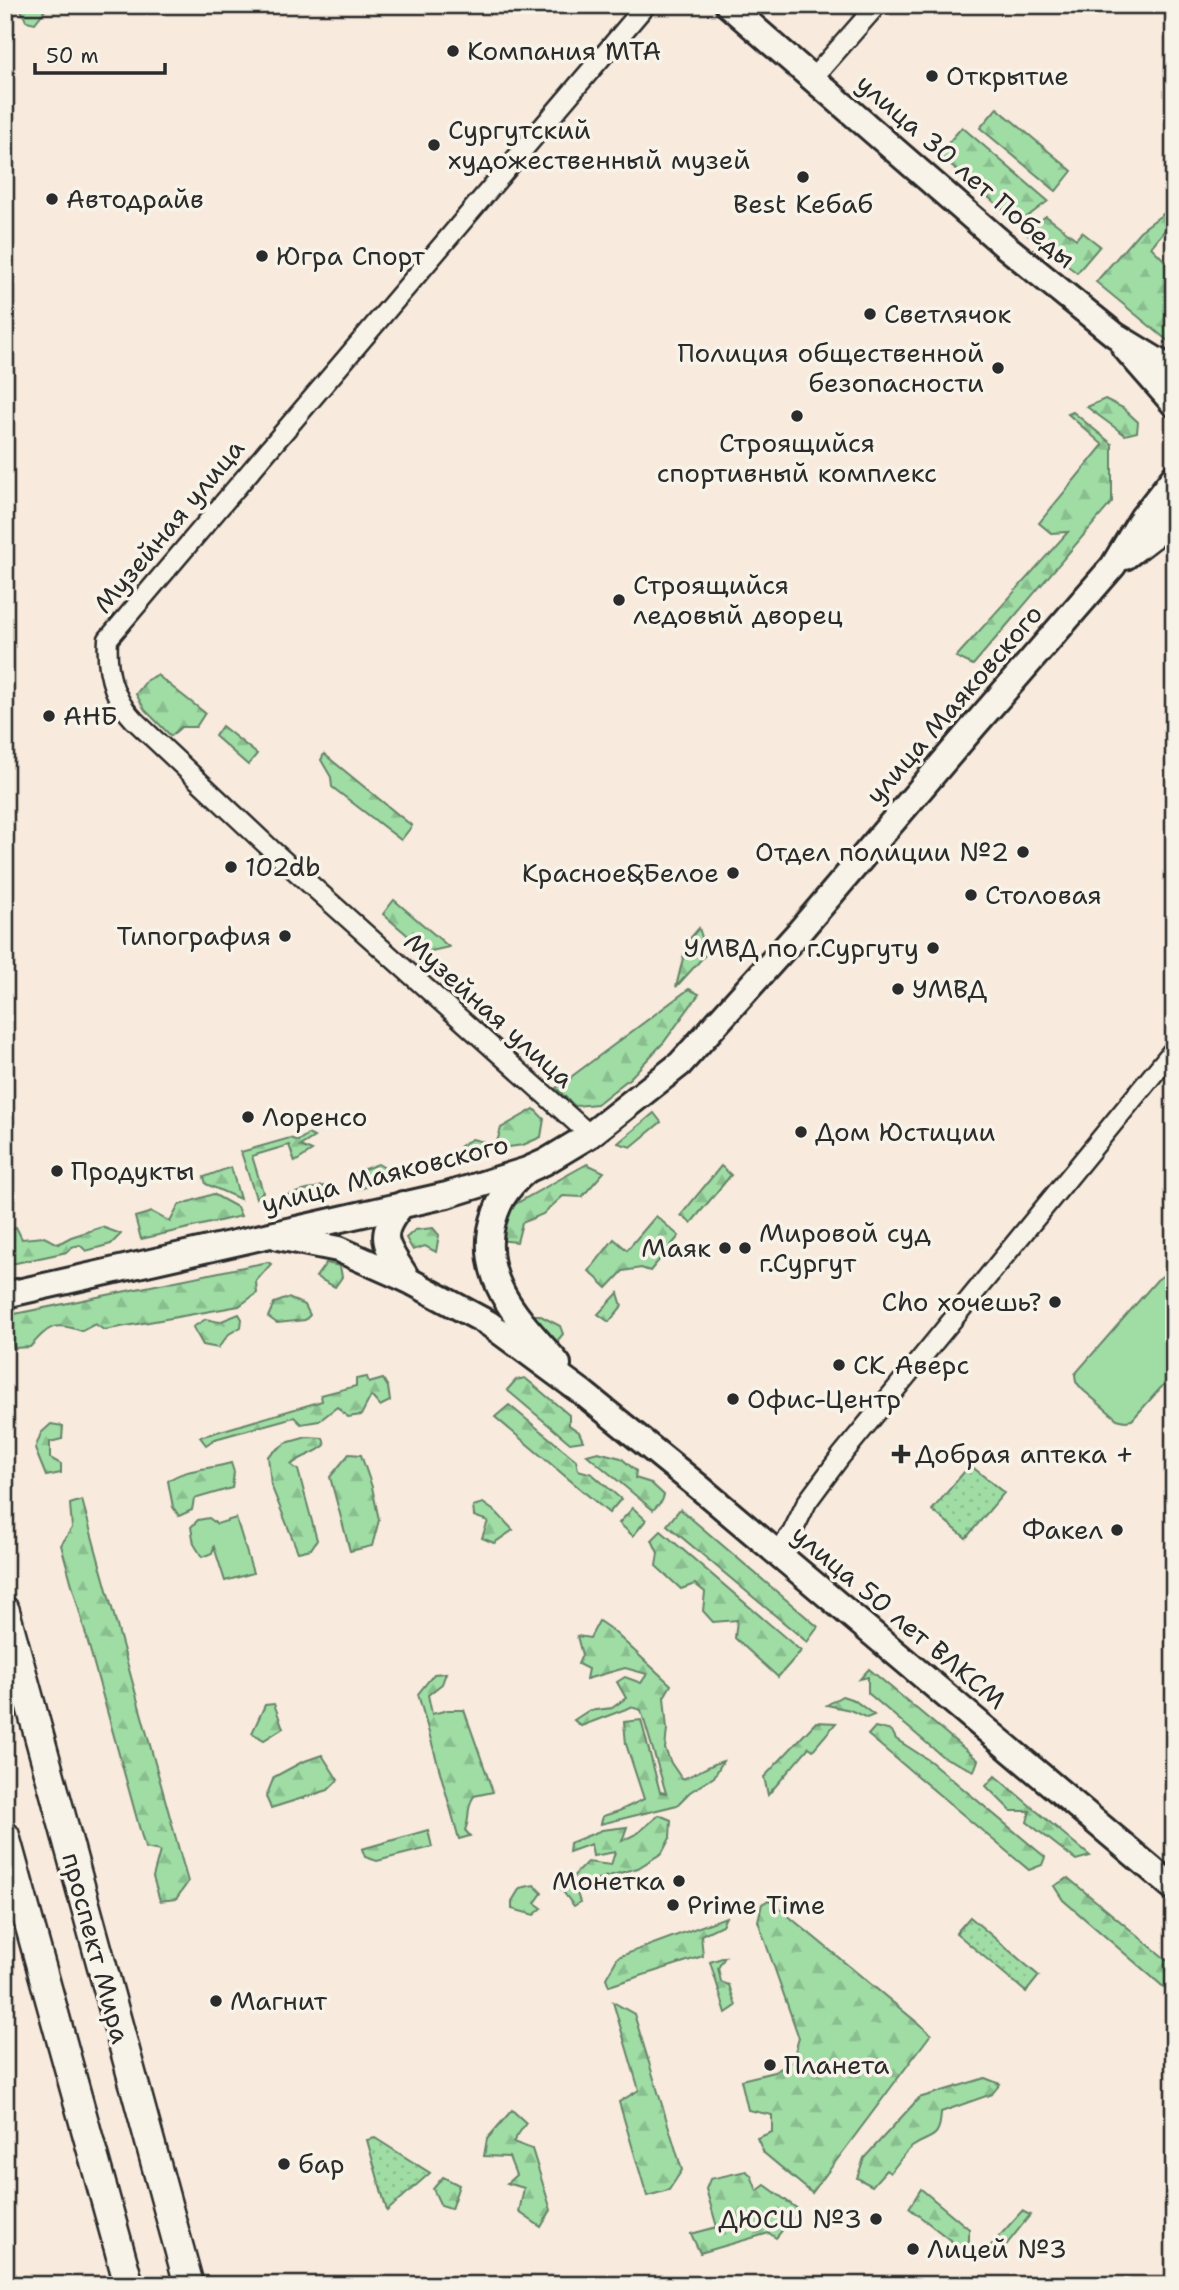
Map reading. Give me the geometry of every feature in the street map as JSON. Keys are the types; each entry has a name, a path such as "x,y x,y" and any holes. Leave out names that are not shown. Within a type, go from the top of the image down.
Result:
{"main road":[{"name":"улица 30 лет Победы","path":"728,5 1004,246 1115,335 1174,370"},
{"path":"1115,335 1174,404"},
{"name":"улица Маяковского","path":"5,1295 447,1195 527,1170 590,1135 680,1064 799,932 1113,566 1142,518 1174,477"},
{"name":"улица Маяковского","path":"1113,566 1174,516"},
{"name":"улица 50 лет ВЛКСМ","path":"527,1170 508,1187 494,1216 489,1242 492,1269 498,1287 510,1307 583,1394"},
{"name":"улица 50 лет ВЛКСМ","path":"403,1204 393,1216 385,1233 387,1248 408,1280"},
{"name":"улица 50 лет ВЛКСМ","path":"264,1235 338,1249 408,1280 488,1323 583,1394 777,1552 1174,1888"},
{"name":"проспект Мира","path":"5,1611 189,2285"},
{"path":"5,1836 129,2285"}],"street":[{"name":"Музейная улица","path":"590,1135 273,851 134,720 122,708 106,662 108,639 117,628 646,5"},
{"path":"812,79 877,5"},
{"path":"777,1552 792,1533 807,1502 841,1456 1174,1049"}],"green space":[{"path":"19,5 49,5 35,23 26,21"},
{"path":"997,108 1072,171 1056,191 980,128"},
{"path":"962,127 1048,201 1019,223 938,155"},
{"path":"1174,206 1174,219 1151,247 1171,267 1174,281 1174,346 1096,282 1140,231"},
{"path":"1046,216 1076,239 1082,232 1100,246 1077,273 1024,232"},
{"path":"1105,399 1123,408 1138,422 1137,432 1125,435 1087,407"},
{"path":"1073,412 1112,444 1112,502 973,665 956,657 1068,532 1051,533 1039,523 1103,445 1068,414"},
{"path":"157,675 205,713 196,727 181,727 171,736 145,710 136,694 147,680"},
{"path":"222,726 257,754 248,765 215,736"},
{"path":"324,754 412,826 401,840 332,787 331,777 321,760"},
{"path":"394,900 449,947 427,952 383,914"},
{"path":"699,928 707,953 676,987 687,942"},
{"path":"689,989 699,994 664,1042 630,1078 597,1104 575,1106 556,1088"},
{"path":"534,1109 544,1119 541,1137 523,1145 495,1149 501,1128"},
{"path":"654,1113 661,1122 631,1147 618,1143"},
{"path":"308,1134 314,1137 300,1146 312,1151 295,1162 289,1145 252,1156 263,1192 256,1198 241,1152 290,1138 298,1141"},
{"path":"472,1139 484,1142 481,1153 472,1155 460,1146"},
{"path":"378,1164 388,1170 390,1180 359,1189 356,1172"},
{"path":"587,1164 604,1172 582,1197 563,1196 543,1214 522,1223 517,1242 498,1240 503,1211"},
{"path":"721,1166 731,1175 691,1223 681,1215"},
{"path":"231,1167 240,1199 206,1184 204,1177"},
{"path":"323,1186 326,1193 287,1203 284,1196"},
{"path":"213,1194 237,1207 241,1216 141,1239 135,1217 152,1212 170,1222 179,1205"},
{"path":"656,1216 679,1236 650,1271 641,1268 623,1271 607,1288 589,1271 614,1239 627,1250"},
{"path":"16,1227 22,1239 44,1237 58,1244 102,1227 121,1234 111,1244 86,1251 80,1245 67,1252 5,1263 7,1238"},
{"path":"433,1228 439,1235 436,1252 425,1246 413,1250 406,1238 415,1230"},
{"path":"268,1262 271,1264 256,1281 257,1293 239,1306 104,1330 95,1324 82,1331 58,1326 47,1330 30,1347 14,1348 8,1327 15,1314"},
{"path":"326,1263 340,1266 342,1277 335,1287 316,1277"},
{"path":"1174,1273 1174,1373 1132,1420 1117,1419 1083,1390 1076,1382 1075,1374 1157,1280"},
{"path":"618,1293 622,1306 609,1322 598,1314"},
{"path":"288,1298 305,1305 310,1315 305,1320 277,1323 268,1317 274,1303"},
{"path":"239,1314 242,1319 241,1327 229,1334 218,1348 203,1345 193,1327 206,1319 219,1322"},
{"path":"531,1315 539,1315 560,1326 563,1334 554,1345"},
{"path":"367,1377 369,1383 383,1379 388,1387 390,1401 380,1406 371,1396 361,1415 348,1417 337,1407 319,1421 301,1424 294,1417 215,1439 206,1445 200,1437 322,1401 321,1395 356,1386 356,1379"},
{"path":"525,1378 569,1415 569,1425 579,1432 583,1441 570,1443 507,1390 516,1380"},
{"path":"509,1405 576,1460 578,1470 592,1474 621,1499 609,1513 495,1417"},
{"path":"51,1424 63,1426 62,1439 50,1442 50,1458 61,1464 61,1473 46,1476 35,1449 41,1433"},
{"path":"307,1437 323,1438 325,1445 291,1465 298,1470 317,1540 311,1549 298,1552 271,1485 268,1456 286,1443"},
{"path":"598,1452 621,1458 636,1471 635,1478 651,1483 664,1495 662,1501 653,1510 587,1455"},
{"path":"349,1454 361,1455 379,1520 372,1546 350,1551 330,1477"},
{"path":"231,1463 234,1472 232,1488 194,1499 192,1510 179,1516 173,1507 168,1481 189,1472"},
{"path":"970,1465 1004,1493 966,1538 932,1510"},
{"path":"82,1500 188,1882 176,1899 160,1901 153,1877 160,1851 145,1848 61,1545 72,1528 70,1504"},
{"path":"483,1503 513,1530 494,1543 482,1538 488,1521 474,1516 473,1506"},
{"path":"633,1508 646,1520 633,1536 619,1523"},
{"path":"680,1509 818,1627 807,1642 667,1525"},
{"path":"209,1518 217,1524 236,1518 253,1573 225,1581 214,1547 212,1553 202,1557 194,1544 191,1527 198,1520"},
{"path":"661,1531 801,1651 778,1677 735,1638 737,1620 713,1622 703,1611 705,1592 695,1584 681,1589 656,1566 658,1553 652,1540"},
{"path":"599,1621 671,1685 664,1697 667,1729 665,1749 682,1779 723,1761 714,1777 690,1792 677,1805 601,1824 603,1816 644,1799 626,1744 624,1722 641,1720 660,1792 666,1793 641,1710 631,1707 581,1726 574,1720 588,1711 612,1708 626,1698 617,1682 625,1677 641,1683 647,1674 625,1668 586,1679 588,1669 578,1664 582,1655 577,1636 590,1638"},
{"path":"869,1669 978,1760 974,1771 943,1757 868,1693 868,1677 860,1679"},
{"path":"446,1673 442,1684 428,1695 432,1714 464,1710 493,1792 474,1796 465,1830 470,1836 459,1839 418,1694 434,1674"},
{"path":"842,1696 854,1700 874,1715 867,1718 850,1710 827,1705"},
{"path":"274,1704 283,1728 264,1740 252,1733 265,1705"},
{"path":"816,1722 836,1723 813,1750 809,1747 768,1795 764,1777"},
{"path":"875,1727 892,1731 896,1739 930,1761 1045,1857 1042,1865 1029,1870 868,1735"},
{"path":"322,1755 338,1780 328,1790 271,1808 266,1797 274,1777"},
{"path":"995,1776 1090,1856 1076,1860 1027,1822 1030,1811 1011,1811 986,1786"},
{"path":"659,1815 671,1820 670,1838 662,1853 638,1868 598,1879 576,1890 580,1902 574,1906 561,1889 587,1862 611,1865 615,1852 593,1856 591,1844 569,1852 570,1843 602,1830 627,1827 622,1841 638,1833"},
{"path":"428,1830 432,1847 377,1861 365,1857 362,1849"},
{"path":"1068,1878 1174,1966 1174,1996 1063,1900 1054,1886"},
{"path":"534,1885 542,1893 535,1903 542,1908 534,1915 512,1909 512,1901 520,1888"},
{"path":"769,1900 931,2034 812,2193 764,2153 757,2138 772,2132 772,2115 748,2110 741,2080 774,2072 792,2062 799,2038 758,1921 762,1904"},
{"path":"726,1917 722,1925 701,1935 703,1956 609,1986 606,1978 618,1957"},
{"path":"970,1917 1039,1976 1026,1992 956,1933"},
{"path":"725,1957 718,1968 721,1982 729,1985 736,2006 726,2013 710,1962"},
{"path":"613,2002 634,2014 682,2170 669,2190 647,2196 619,2102 639,2090"},
{"path":"985,2078 1000,2084 992,2094 941,2112 936,2133 912,2147 890,2173 886,2170 872,2186 857,2178 864,2158 919,2098"},
{"path":"512,2110 526,2123 513,2142 532,2149 551,2210 541,2227 519,2212 524,2188 507,2183 516,2175 509,2157 484,2156 487,2139"},
{"path":"375,2138 430,2173 387,2211 367,2140"},
{"path":"746,2171 751,2175 757,2191 765,2185 799,2210 776,2238 769,2233 700,2253 691,2234 717,2227 706,2189 710,2179"},
{"path":"443,2177 459,2185 451,2209 441,2206 433,2189"},
{"path":"921,2189 969,2229 969,2241 959,2247 909,2208"},
{"path":"1022,2211 1030,2215 995,2259 974,2257 979,2250 987,2250"}],"place":[{"name":"Компания MTA","path":"453,51"},
{"name":"Открытие","path":"932,76"},
{"name":"Сургутский художественный музей","path":"434,145"},
{"name":"Best Кебаб","path":"803,177"},
{"name":"Автодрайв","path":"52,199"},
{"name":"Югра Спорт","path":"262,256"},
{"name":"Светлячок","path":"870,314"},
{"name":"Полиция общественной безопасности","path":"998,368"},
{"name":"Строящийся спортивный комплекс","path":"797,416"},
{"name":"Строящийся ледовый дворец","path":"619,600"},
{"name":"АНБ","path":"49,716"},
{"name":"Отдел полиции №2","path":"1023,852"},
{"name":"102db","path":"231,867"},
{"name":"Красное&Белое","path":"733,873"},
{"name":"Столовая","path":"971,895"},
{"name":"Типография","path":"285,936"},
{"name":"УМВД по г.Сургуту","path":"933,948"},
{"name":"УМВД","path":"898,989"},
{"name":"Лоренсо","path":"248,1117"},
{"name":"Дом Юстиции","path":"801,1132"},
{"name":"Продукты","path":"57,1171"},
{"name":"Маяк","path":"725,1248"},
{"name":"Мировой суд г.Сургут","path":"745,1248"},
{"name":"Cho хочешь?","path":"1055,1302"},
{"name":"СК Аверс","path":"839,1365"},
{"name":"Офис-Центр","path":"733,1399"},
{"name":"Добрая аптека +","path":"901,1454"},
{"name":"Факел","path":"1117,1530"},
{"name":"Монетка","path":"679,1881"},
{"name":"Prime Time","path":"673,1905"},
{"name":"Магнит","path":"216,2001"},
{"name":"Планета","path":"770,2065"},
{"name":"бар","path":"284,2164"},
{"name":"ДЮСШ №3","path":"876,2219"},
{"name":"Лицей №3","path":"913,2249"}]}
